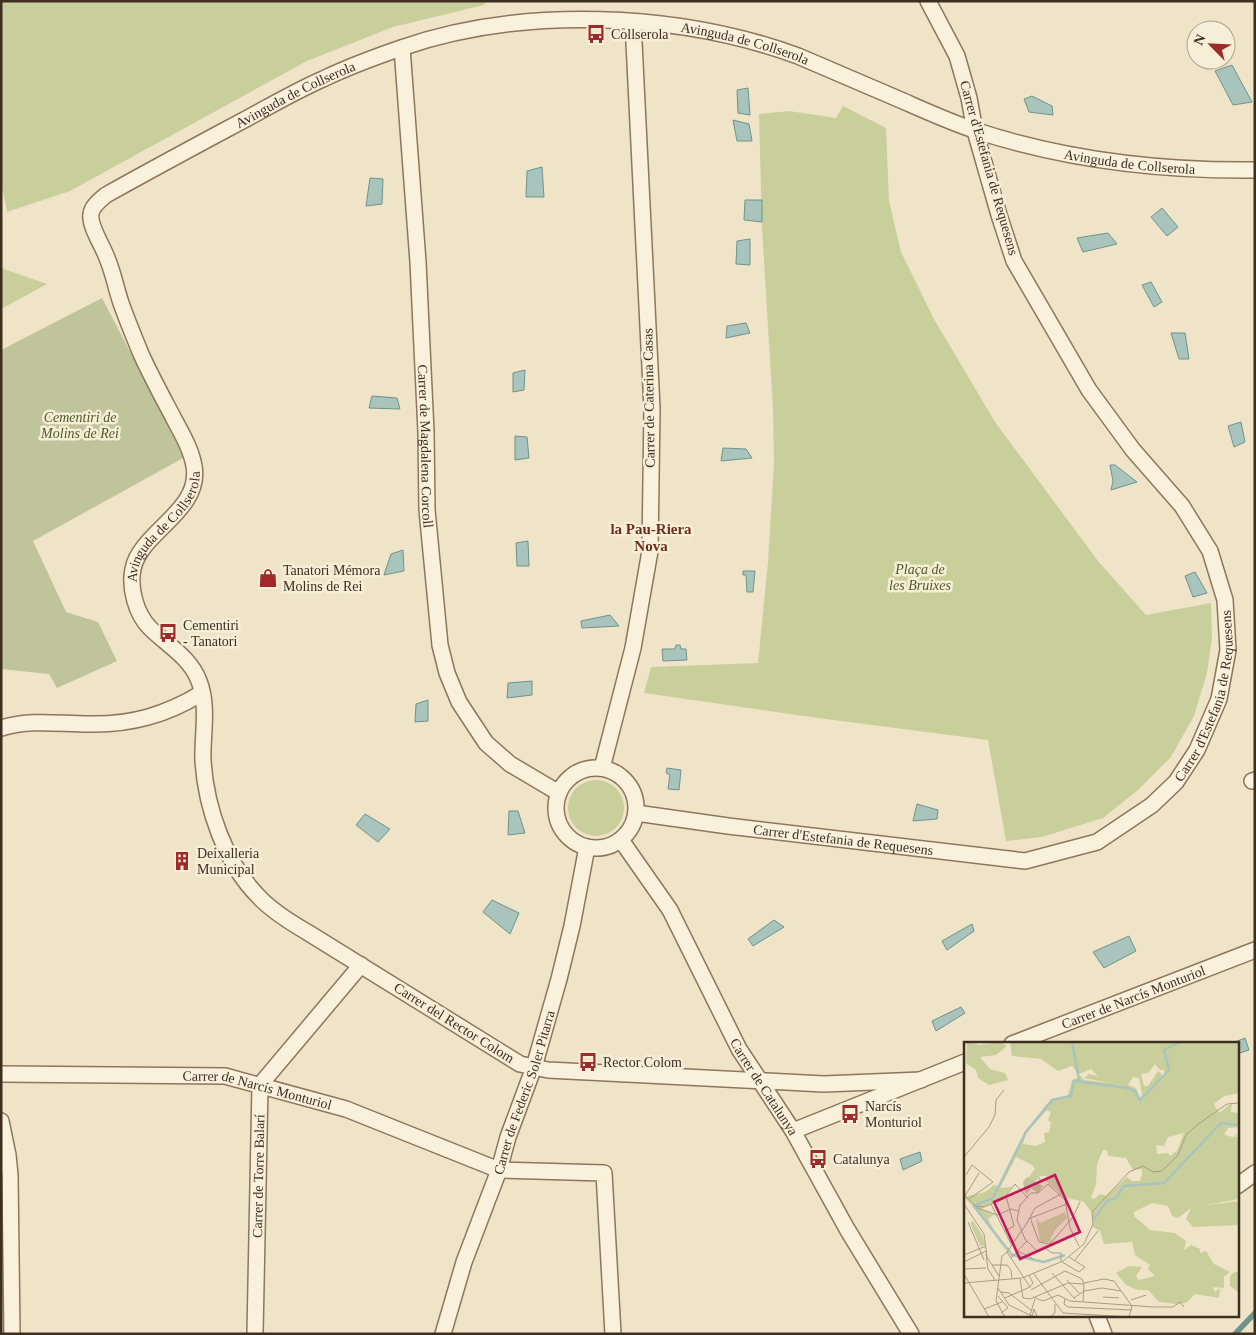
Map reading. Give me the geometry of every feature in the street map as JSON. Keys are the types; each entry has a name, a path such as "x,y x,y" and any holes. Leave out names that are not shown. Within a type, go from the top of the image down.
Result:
{"street":[{"name":"Carrer d'Estefania de Requesens","path":"636,812 728,826 1025,861 1097,842 1152,805 1176,782 1197,750 1219,699 1228,650 1225,600 1210,551 1182,506 1133,450 1089,390 1014,261 975,131 969,98 957,56 928,1"},
{"name":"Avinguda de Collserola","path":"202,693 199,680 191,667 179,653 148,627 139,613 134,598 132,582 136,559 182,506 194,481 194,468 190,450 142,355 122,305 107,257 91,221 90,213 106,195 323,78 402,48 459,32 549,20 593,19 665,24 703,30 772,46 975,131 1010,142 1099,159 1176,168 1255,170"},
{"name":"Carrer de Caterina Casas","path":"602,768 633,648 650,551 652,416 633,22"},
{"name":"Carrer de Magdalena Corcoll","path":"402,48 418,262 426,432 427,510 440,645 447,673 459,702 486,742 510,764 559,793"},
{"path":"1,728 33,722 90,724 128,722 171,710 202,693"},
{"name":"Carrer del Rector Colom","path":"202,693 205,707 203,761 208,799 216,828 230,856 258,896 285,918 520,1064 548,1070 824,1084 922,1080"},
{"path":"590,768 602,768 614,772 624,779 634,794 636,812 634,823 620,840 610,846 587,847 576,843 564,832 560,825 556,812 559,793 567,781 577,773 590,768"},
{"name":"Carrer de Catalunya","path":"620,840 670,910 739,1049 793,1131 847,1229 911,1334"},
{"name":"Carrer de Federic Soler Pitarra","path":"443,1334 464,1262 499,1170 508,1137 534,1067 572,926 587,847"},
{"name":"Carrer de Narcís Monturiol","path":"1017,1042 1255,950"},
{"path":"260,1085 360,965"},
{"path":"793,1131 964,1062"},
{"name":"Carrer de Narcís Monturiol","path":"1,1074 225,1076 346,1110 499,1170"},
{"name":"Carrer de Torre Balarí","path":"255,1334 260,1085"},
{"path":"1,1121 10,1175 12,1334"},
{"path":"499,1170 604,1173 613,1334"},
{"path":"1238,1185 1255,1173"},
{"path":"1098,1318 1104,1334"}],"green space":[{"path":"1,1 486,1 484,5 393,27 307,61 70,191 7,212 1,181"},
{"name":"Plaça de les Bruixes","path":"843,106 886,128 889,201 901,252 934,319 995,422 1098,561 1146,615 1211,603 1212,637 1207,673 1194,716 1171,757 1139,789 1103,818 1042,837 1006,841 988,740 644,693 651,667 758,663 768,562 774,462 773,409 762,228 759,114 789,111 836,118"},
{"path":"1,268 47,284 1,309"},
{"name":"Cementiri de Molins de Rei","path":"102,298 185,457 33,541 66,612 98,622 117,661 57,688 49,674 1,669 1,350"},
{"path":"590,780 602,780 612,784 620,792 624,808 620,824 612,832 602,836 590,836 580,832 572,824 568,814 568,802 572,792 580,784"}],"water":[{"path":"1235,70 1252,102 1233,105 1215,71"},
{"path":"748,88 750,115 738,113 737,90"},
{"path":"1032,96 1052,106 1053,115 1029,112 1024,99"},
{"path":"733,120 749,124 752,141 737,141"},
{"path":"542,167 544,197 526,197 527,171"},
{"path":"370,178 383,179 382,204 366,206"},
{"path":"745,200 762,200 762,222 744,220"},
{"path":"1162,208 1178,227 1167,236 1151,217"},
{"path":"1108,233 1117,244 1083,252 1077,238"},
{"path":"750,239 750,265 736,264 737,241"},
{"path":"1151,282 1162,302 1154,307 1142,285"},
{"path":"746,323 750,333 726,338 727,326"},
{"path":"1171,333 1185,333 1189,359 1179,359"},
{"path":"525,370 524,390 513,392 513,373"},
{"path":"372,396 397,398 400,409 369,408"},
{"path":"1241,422 1245,442 1234,447 1228,426"},
{"path":"515,436 527,437 529,458 515,460"},
{"path":"723,448 746,449 752,458 721,461"},
{"path":"1110,465 1115,465 1137,482 1111,490 1113,481"},
{"path":"528,541 529,566 517,566 516,543"},
{"path":"403,550 404,571 384,575 391,554"},
{"path":"743,571 755,571 753,592 747,592 746,575 743,575"},
{"path":"1195,572 1207,593 1193,597 1185,576"},
{"path":"610,615 619,626 582,628 581,621"},
{"path":"676,645 680,645 681,649 686,649 687,660 663,661 662,649 675,649"},
{"path":"532,681 532,695 507,698 508,683"},
{"path":"428,700 428,721 415,722 416,704"},
{"path":"667,768 681,770 679,790 668,789 670,775 666,773"},
{"path":"917,804 938,810 937,819 913,821"},
{"path":"509,811 518,811 525,833 508,835"},
{"path":"365,814 390,829 378,842 356,825"},
{"path":"492,900 519,913 510,934 483,912"},
{"path":"774,920 784,927 753,946 748,939"},
{"path":"972,924 974,931 947,950 942,941"},
{"path":"1129,936 1136,951 1104,968 1093,952"},
{"path":"961,1007 965,1013 936,1031 932,1021"},
{"path":"1245,1038 1249,1050 1238,1054 1238,1042 1235,1042"},
{"path":"920,1152 922,1161 903,1170 900,1159"}],"waterway":[{"path":"1235,1334 1255,1313"}],"place":[{"name":"Collserola","path":"596,34"},
{"name":"Tanatori Mémora Molins de Rei","path":"268,578"},
{"name":"Cementiri - Tanatori","path":"168,633"},
{"name":"Deixalleria Municipal","path":"182,861"},
{"name":"Rector Colom","path":"588,1062"},
{"name":"Narcís Monturiol","path":"850,1114"},
{"name":"Catalunya","path":"818,1159"}],"district":[{"name":"la Pau-Riera Nova","path":"651,538"}]}
